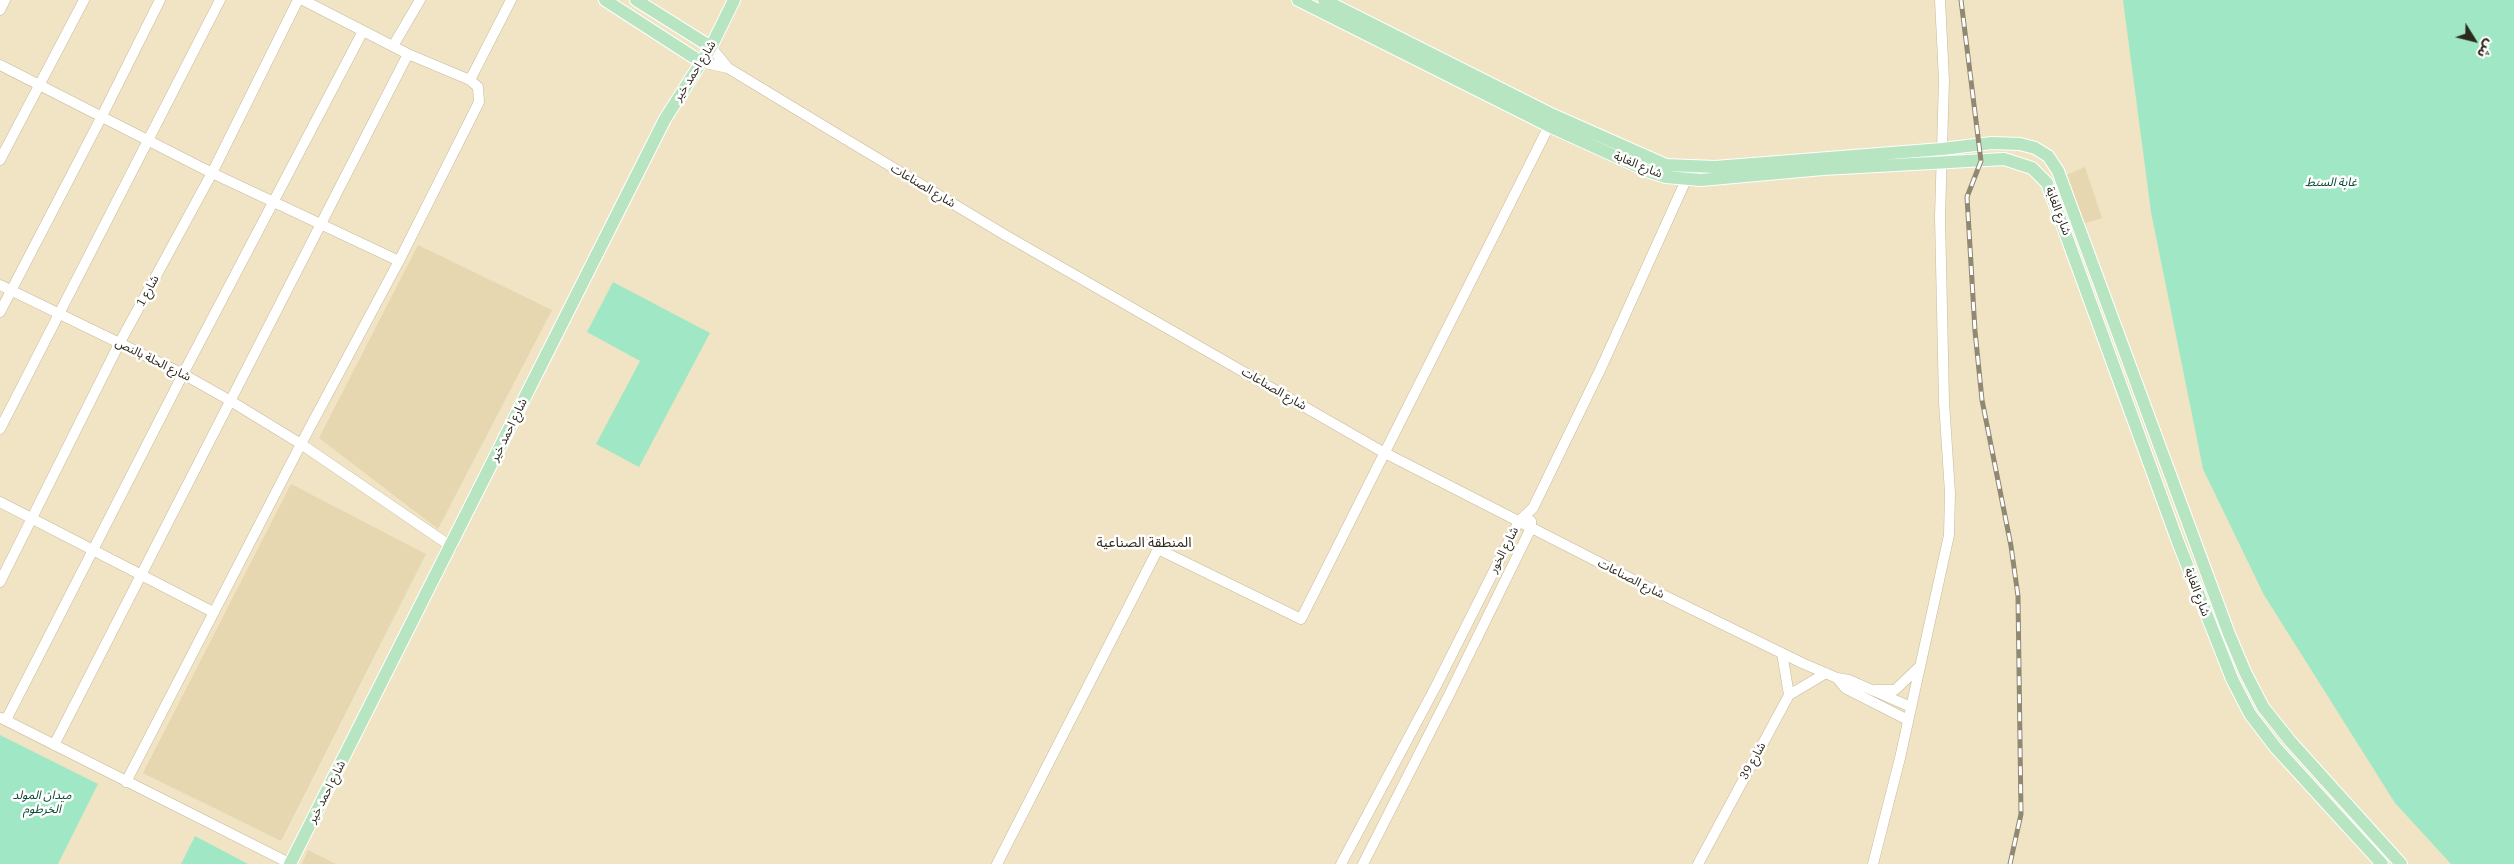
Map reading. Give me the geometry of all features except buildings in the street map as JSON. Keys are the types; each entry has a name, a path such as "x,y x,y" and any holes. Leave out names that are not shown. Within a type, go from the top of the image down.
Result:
{"main road":[{"path":"605,0 701,62"},
{"path":"636,0 711,47"},
{"name":"شارع احمد خير","path":"291,864 452,547 665,119 711,47 734,0"},
{"name":"شارع الغابة","path":"1298,0 1549,126 1650,172 1686,180 2004,159 2032,168 2047,183 2178,542 2232,679 2250,714 2276,748 2382,864"},
{"name":"شارع الغابة","path":"1324,0 1553,115 1666,165 1715,167 1942,149 1980,144 2014,143 2035,148 2055,164 2225,625 2245,672 2263,707 2290,741 2400,864"}],"street":[{"path":"0,10 5,0"},
{"path":"0,160 84,0"},
{"path":"0,312 160,0"},
{"path":"0,429 220,0"},
{"name":"شارع 1","path":"0,582 119,344 212,173 298,0"},
{"path":"126,782 301,444 399,262 479,102 478,87 470,80 408,54 303,0"},
{"path":"393,46 420,0"},
{"path":"470,80 511,0"},
{"path":"1873,864 1908,720 1949,535 1940,217 1944,80 1940,0"},
{"path":"291,864 3,719 95,550 183,374 363,31"},
{"path":"711,47 728,68"},
{"path":"54,745 229,400 408,54"},
{"path":"701,62 728,68"},
{"path":"0,65 212,173 399,262"},
{"name":"شارع الصناعات","path":"728,68 1006,235 1383,452 1531,528 1837,678"},
{"path":"997,864 1158,549 1301,619 1383,452 1549,126"},
{"name":"شارع الخور","path":"1341,864 1519,521 1532,508 1602,366 1686,180"},
{"name":"شارع الحلة بالنص","path":"0,285 183,374 229,400 301,444 452,547"},
{"path":"0,502 213,612"},
{"path":"1363,864 1531,528 1532,508"},
{"path":"1782,652 1789,695 1826,673"},
{"path":"1868,688 1878,691 1895,690 1919,668"},
{"path":"1837,678 1849,680 1910,707"},
{"path":"1837,678 1845,688 1908,720"},
{"name":"شارع 39","path":"1698,864 1789,695"},
{"path":"1395,763 1411,771"}],"shaded area":[{"path":"2085,167 2102,218 2080,225 2064,176"},
{"path":"418,245 552,310 438,529 319,438"},
{"path":"291,484 426,554 281,841 143,773"},
{"path":"308,850 336,864 302,864"}],"green space":[{"name":"غابة السنط","path":"2123,0 2514,0 2514,864 2451,864 2395,803 2264,595 2203,469 2151,212"},
{"path":"613,282 710,333 639,467 596,444 640,361 587,332"},
{"name":"ميدان المولد الخرطوم","path":"0,735 98,784 58,864 0,864"},
{"path":"195,836 248,864 181,864"}],"railway":[{"path":"1961,0 1981,161 1967,197 1975,331 1982,400 2011,546 2018,596 2021,814 2010,864"}],"district":[{"name":"المنطقة الصناعية","path":"1144,543"}]}
